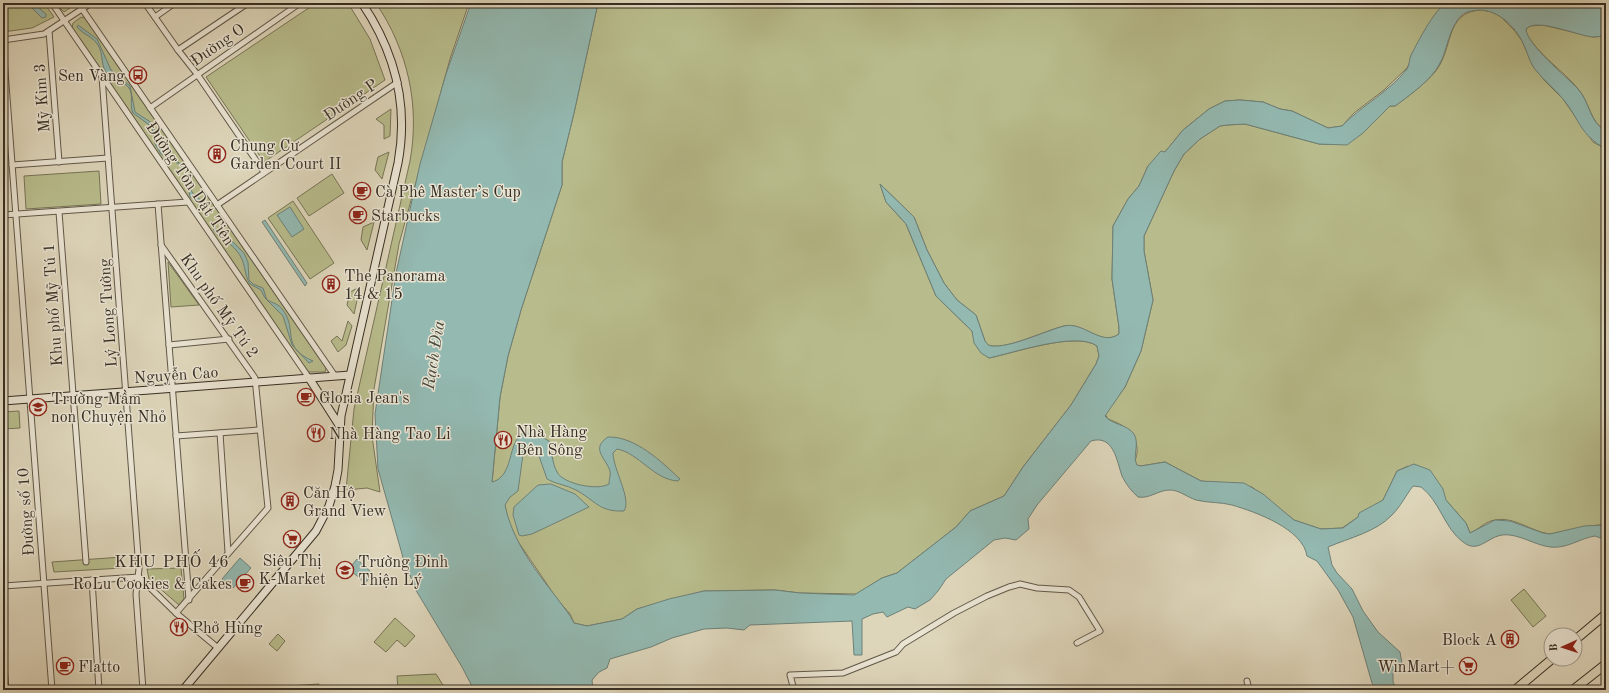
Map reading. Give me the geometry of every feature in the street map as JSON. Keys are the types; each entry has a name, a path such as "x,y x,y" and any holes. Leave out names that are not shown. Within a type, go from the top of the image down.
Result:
{"main road":[{"path":"183,690 321,524 329,506 337,478 340,425 400,152 402,121 398,82 383,37 362,3"},
{"name":"Nguyễn Cao","path":"3,401 350,375"},
{"path":"309,378 340,425"},
{"path":"1583,633 1606,614"},
{"path":"1573,690 1606,664"},
{"path":"1515,690 1543,667"}],"street":[{"name":"Đường Tôn Dật Tiên","path":"52,3 309,378"},
{"name":"Đường Tôn Dật Tiên","path":"78,3 335,376"},
{"path":"3,40 34,36 49,31 90,3"},
{"path":"145,3 178,50 198,74 264,172"},
{"path":"155,17 175,3"},
{"path":"178,50 248,3"},
{"name":"Đường O","path":"150,108 293,5 300,3"},
{"name":"Mỹ Kim 3","path":"49,31 59,162"},
{"name":"Đường số 10","path":"3,46 52,690"},
{"name":"Lý Long Tường","path":"102,77 139,576 136,594 143,690"},
{"name":"Đường P","path":"217,204 398,82"},
{"path":"12,165 108,158"},
{"path":"3,215 188,202"},
{"name":"Khu phố Mỹ Tú 2","path":"158,204 189,600"},
{"name":"Khu phố Mỹ Tú 1","path":"59,212 86,562"},
{"name":"Khu phố Mỹ Tú 2","path":"162,245 254,375 256,382"},
{"path":"169,345 229,339"},
{"path":"176,612 189,600 228,552 268,508 259,430 256,382"},
{"path":"176,436 259,430"},
{"path":"220,433 228,552"},
{"path":"3,586 139,576 176,612 218,648"},
{"path":"92,580 100,690"},
{"path":"794,690 790,675 843,673 896,652 903,644 954,613 987,596 1020,584 1037,588 1069,590 1078,597 1100,632 1077,643"},
{"path":"3,656 6,690"},
{"path":"1247,680 1249,690"}],"green space":[{"path":"3,3 44,3 54,17 32,28 3,32"},
{"path":"55,3 76,3 76,4 64,12"},
{"path":"316,3 348,3 370,39 385,80 264,162 206,77"},
{"path":"376,3 469,3 450,59 399,244 374,389 372,436 380,492 367,488 346,490 354,409 410,161 413,140 413,119 409,79 403,59 387,21"},
{"path":"598,3 1445,3 1434,17 1407,68 1384,90 1354,113 1342,126 1328,128 1292,111 1280,109 1263,102 1240,100 1225,101 1209,109 1183,130 1165,152 1148,166 1139,186 1128,199 1113,226 1112,279 1119,334 1112,337 1106,338 1078,327 1064,326 1018,342 1000,346 992,346 987,344 976,315 957,300 944,283 927,250 914,217 880,184 886,202 906,224 936,296 972,331 973,335 989,358 1045,344 1061,342 1088,342 1097,346 1099,356 1096,364 1071,405 1023,467 1004,496 970,511 956,527 897,573 882,578 857,594 800,593 775,590 704,591 637,609 622,619 587,626 574,623 570,614 557,599 517,540 508,520 505,505 492,483 500,397 508,356 521,310 562,185 562,162"},
{"path":"1558,3 1606,3 1606,8"},
{"path":"1481,10 1492,12 1501,17 1514,30 1522,41 1533,66 1545,81 1563,99 1593,142 1606,149 1606,525 1598,525 1550,534 1543,533 1516,522 1502,519 1488,522 1470,533 1466,523 1446,500 1408,466 1397,471 1383,500 1342,528 1321,529 1294,520 1252,487 1201,481 1165,462 1141,466 1136,465 1137,445 1132,435 1124,427 1108,419 1105,414 1125,387 1141,351 1153,300 1144,251 1144,236 1174,171 1184,154 1200,139 1220,126 1227,125 1245,124 1319,144 1341,143 1350,139 1367,128 1390,106 1395,106 1416,90 1431,76 1441,63 1455,24 1461,17 1469,12"},
{"path":"81,17 85,18 326,368 325,372 307,371 72,28 73,23"},
{"path":"1543,25 1593,37 1606,36 1606,131 1593,118 1583,95 1579,90 1544,56 1526,33 1526,29 1530,26"},
{"path":"391,109 390,136 384,139 384,125 376,119"},
{"path":"389,152 382,179 375,170 378,157"},
{"path":"99,171 101,204 26,209 24,176"},
{"path":"332,174 344,193 309,216 297,198"},
{"path":"293,201 334,263 310,279 268,218"},
{"path":"374,222 367,250 361,240 363,227"},
{"path":"168,262 199,305 171,307"},
{"path":"360,287 354,314 347,305 350,292"},
{"path":"348,321 352,326 346,345 338,352 331,341 337,336 342,341"},
{"path":"19,411 20,428 3,429 3,412"},
{"path":"122,557 122,568 54,572 52,562"},
{"path":"181,568 184,599 179,605 149,579 147,569"},
{"path":"1524,589 1546,616 1533,627 1511,600"},
{"path":"395,618 415,636 405,647 397,640 386,652 374,642"},
{"path":"278,634 285,641 277,651 269,644"},
{"path":"436,674 446,690 398,690 397,676"},
{"path":"319,684 319,690 229,690"}],"water":[{"path":"29,3 39,3 40,9 46,14 46,17 42,18"},
{"name":"Rạch Đỉa","path":"471,3 598,3 562,162 562,185 521,310 508,356 500,397 492,482 501,477 507,469 517,439 523,434 533,434 549,441 557,472 566,480 573,483 597,487 609,484 610,471 600,450 600,446 603,441 608,437 618,438 638,445 665,465 680,479 678,481 669,480 625,451 617,449 613,453 614,460 626,499 626,506 624,511 609,510 598,505 576,490 547,479 539,456 529,447 524,447 518,491 510,497 505,505 508,518 525,554 574,623 587,626 622,619 637,609 669,599 704,591 775,590 800,593 854,595 882,578 897,573 956,527 970,511 1004,496 1023,467 1071,405 1096,364 1099,356 1097,346 1088,342 1075,341 1044,344 989,358 981,353 974,343 972,331 936,296 906,224 886,202 880,184 914,217 927,250 944,283 957,300 976,315 987,344 999,346 1008,344 1028,339 1056,328 1071,325 1099,336 1106,338 1112,337 1119,334 1112,279 1113,226 1128,199 1139,186 1148,166 1161,151 1165,152 1183,130 1209,109 1225,101 1240,100 1263,102 1280,109 1292,111 1328,128 1342,126 1392,85 1407,69 1411,55 1430,21 1445,3 1558,3 1606,8 1606,36 1586,36 1558,28 1539,25 1531,26 1526,29 1528,36 1540,52 1582,94 1596,122 1606,131 1606,149 1597,144 1585,133 1563,99 1534,68 1520,37 1511,25 1493,13 1479,10 1470,11 1462,15 1457,20 1442,59 1431,76 1413,93 1395,106 1390,106 1363,133 1347,145 1319,144 1245,124 1220,126 1200,139 1184,154 1174,171 1144,236 1144,251 1153,300 1141,351 1125,387 1105,416 1108,419 1128,428 1134,434 1136,438 1135,458 1137,465 1141,466 1165,462 1201,481 1244,483 1263,494 1294,520 1321,529 1343,528 1358,517 1359,513 1383,500 1397,471 1414,464 1430,470 1443,489 1446,500 1466,523 1470,533 1495,520 1510,521 1543,533 1550,534 1584,526 1605,525 1606,540 1595,536 1565,546 1552,547 1540,545 1516,536 1504,535 1493,538 1481,545 1468,545 1463,542 1451,529 1427,493 1421,487 1413,486 1398,508 1386,521 1362,534 1328,547 1332,565 1337,573 1352,589 1363,611 1378,632 1400,652 1402,664 1393,670 1393,682 1397,690 1377,690 1372,683 1353,617 1338,590 1317,561 1307,556 1304,546 1288,530 1253,512 1223,503 1196,500 1173,490 1162,491 1146,497 1138,497 1127,485 1122,476 1116,457 1110,445 1099,440 1091,441 1037,505 1028,519 1029,529 1016,540 1005,538 994,540 946,579 930,600 915,609 908,607 887,617 883,612 873,614 862,619 862,655 854,655 852,621 750,625 744,630 727,628 704,629 610,659 607,668 599,672 592,680 593,690 474,690 417,592 404,561 378,469 375,414 396,273 420,164 446,74"},
{"path":"78,25 97,39 111,70 130,86 135,112 152,123 159,143 165,153 185,167 193,194 206,203 205,205 190,197 185,170 179,164 161,154 155,144 152,127 133,113 129,88 108,75 104,68 98,45 77,27"},
{"path":"290,207 304,229 292,237 277,215"},
{"path":"265,220 307,283 305,286 262,222"},
{"path":"212,221 219,235 233,242 244,253 248,262 249,280 253,284 263,288 267,300 261,290 250,284 239,254 232,246 217,235 214,231"},
{"path":"267,300 278,305 283,310 287,317 291,338 296,349 292,345 283,316"},
{"path":"298,351 303,356 313,361 309,363"},
{"path":"551,484 575,494 589,507 532,534 522,536 519,535 513,515 514,507 538,485"},
{"path":"240,558 251,568 233,588 222,579"},
{"path":"357,559 373,574 365,583 349,569"}],"place":[{"name":"Sen Vàng","path":"138,75"},
{"name":"Chung Cư Garden Court II","path":"217,154"},
{"name":"Cà Phê Master’s Cup","path":"362,191"},
{"name":"Starbucks","path":"358,215"},
{"name":"The Panorama 14 & 15","path":"331,284"},
{"name":"Gloria Jean's","path":"306,397"},
{"name":"Trường Mầm non Chuyện Nhỏ","path":"38,407"},
{"name":"Nhà Hàng Tao Li","path":"316,433"},
{"name":"Nhà Hàng Bên Sông","path":"503,440"},
{"name":"Căn Hộ Grand View","path":"290,501"},
{"name":"Siêu Thị K-Market","path":"292,539"},
{"name":"Trường Đinh Thiện Lý","path":"345,570"},
{"name":"RoLu Cookies & Cakes","path":"245,583"},
{"name":"Phở Hùng","path":"179,627"},
{"name":"Block A","path":"1510,639"},
{"name":"Flatto","path":"65,666"},
{"name":"WinMart+","path":"1468,666"}],"district":[{"name":"KHU PHỐ 46","path":"172,561"}]}
